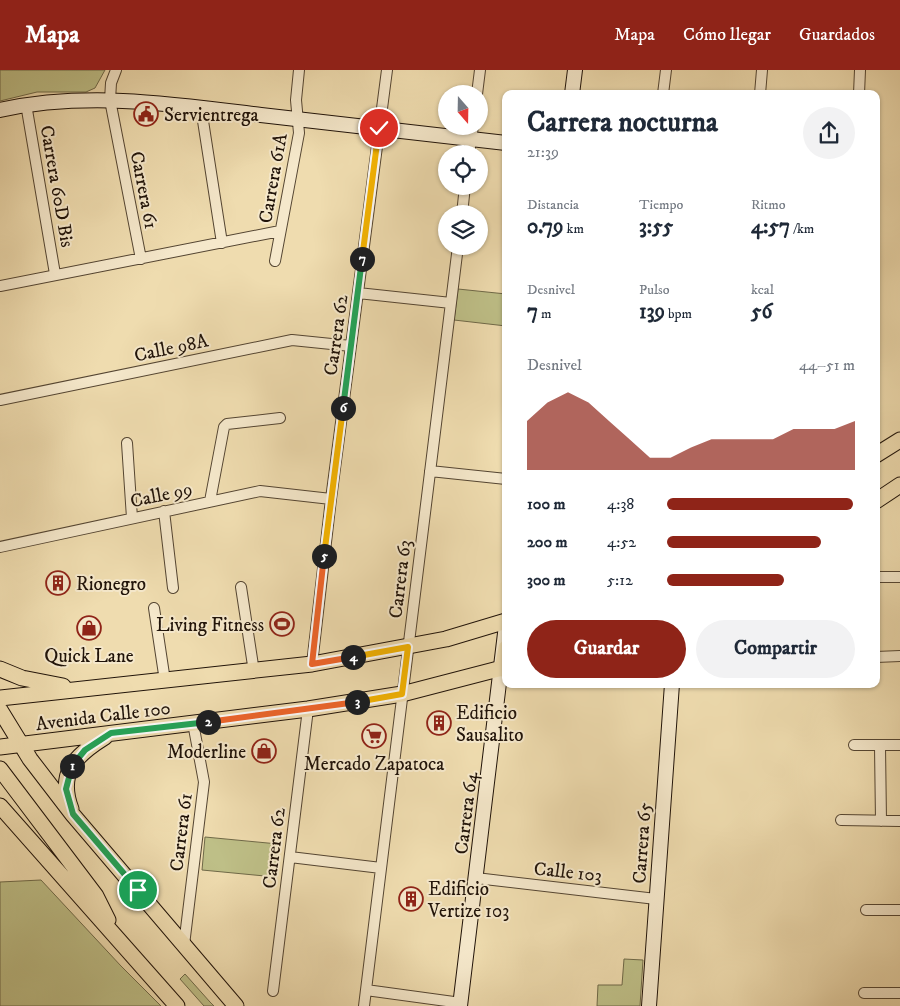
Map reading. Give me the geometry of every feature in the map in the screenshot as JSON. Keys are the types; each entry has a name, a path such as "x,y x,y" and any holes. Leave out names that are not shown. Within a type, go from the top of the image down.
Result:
{"main road":[{"path":"880,451 900,440"},
{"path":"880,498 900,485"},
{"name":"Avenida Calle 100","path":"0,698 254,672 312,664 408,647 502,624"},
{"name":"Avenida Calle 100","path":"0,748 308,709 402,694 502,669"},
{"path":"0,670 41,683 100,688"},
{"path":"0,710 22,746 73,814 236,1006"},
{"path":"73,814 66,789 69,770 85,750 111,733"},
{"path":"0,769 100,902 118,939"},
{"path":"5,810 177,1006"}],"street":[{"name":"Carrera 61","path":"116,70 111,83 110,100 141,259"},
{"name":"Carrera 61A","path":"275,261 298,133 296,100 299,70"},
{"name":"Carrera 62","path":"312,664 330,499 387,70"},
{"path":"478,85 480,70"},
{"path":"572,90 575,70"},
{"path":"664,90 666,70"},
{"path":"760,90 762,70"},
{"path":"859,90 860,70"},
{"path":"0,110 26,104 110,100 379,128 438,131"},
{"name":"Carrera 60D Bis","path":"26,104 55,274"},
{"path":"201,108 222,243"},
{"path":"479,135 502,142"},
{"path":"0,286 280,231"},
{"name":"Carrera 63","path":"364,1006 457,255"},
{"path":"358,293 451,303"},
{"name":"Calle 98A","path":"0,400 292,340 351,346"},
{"path":"210,502 224,427 232,422 280,418"},
{"path":"127,442 132,518"},
{"path":"430,471 502,479"},
{"name":"Calle 99","path":"0,547 265,490 330,499"},
{"path":"164,511 173,588"},
{"path":"880,577 900,577"},
{"path":"241,587 254,672"},
{"path":"154,608 165,681"},
{"path":"880,657 900,656"},
{"name":"Carrera 64","path":"460,1004 502,683"},
{"name":"Carrera 65","path":"648,1006 672,688"},
{"name":"Carrera 62","path":"273,992 308,709"},
{"name":"Carrera 61","path":"184,945 204,782 193,724"},
{"path":"854,745 900,745"},
{"path":"880,746 881,821"},
{"path":"841,820 900,821"},
{"path":"290,857 381,868"},
{"name":"Calle 103","path":"476,878 656,899"},
{"path":"866,910 900,910"},
{"path":"366,990 460,1004"},
{"path":"864,993 900,993"}],"green space":[{"path":"0,70 105,70 95,88 86,92 37,92 0,101"},
{"path":"458,289 502,294 502,326 454,320"},
{"path":"205,837 278,844 275,877 202,870"},
{"path":"41,880 161,1006 0,1006 0,882"},
{"path":"624,959 643,960 640,1006 597,1006 598,985 622,985"},
{"path":"185,974 214,1006 204,1006 180,979"}],"place":[{"name":"Servientrega","path":"146,114"},
{"name":"Rionegro","path":"58,583"},
{"name":"Living Fitness","path":"282,624"},
{"name":"Quick Lane","path":"89,628"},
{"name":"Edificio Sausalito","path":"439,723"},
{"name":"Mercado Zapatoca","path":"374,736"},
{"name":"Moderline","path":"264,751"},
{"name":"Edificio Vertize 103","path":"411,899"}],"route":[{"path":"138,890 73,814 67,798 67,779 69,770 75,760 85,750 111,733 287,713 402,694 408,647 312,664 330,499 379,128"}]}
